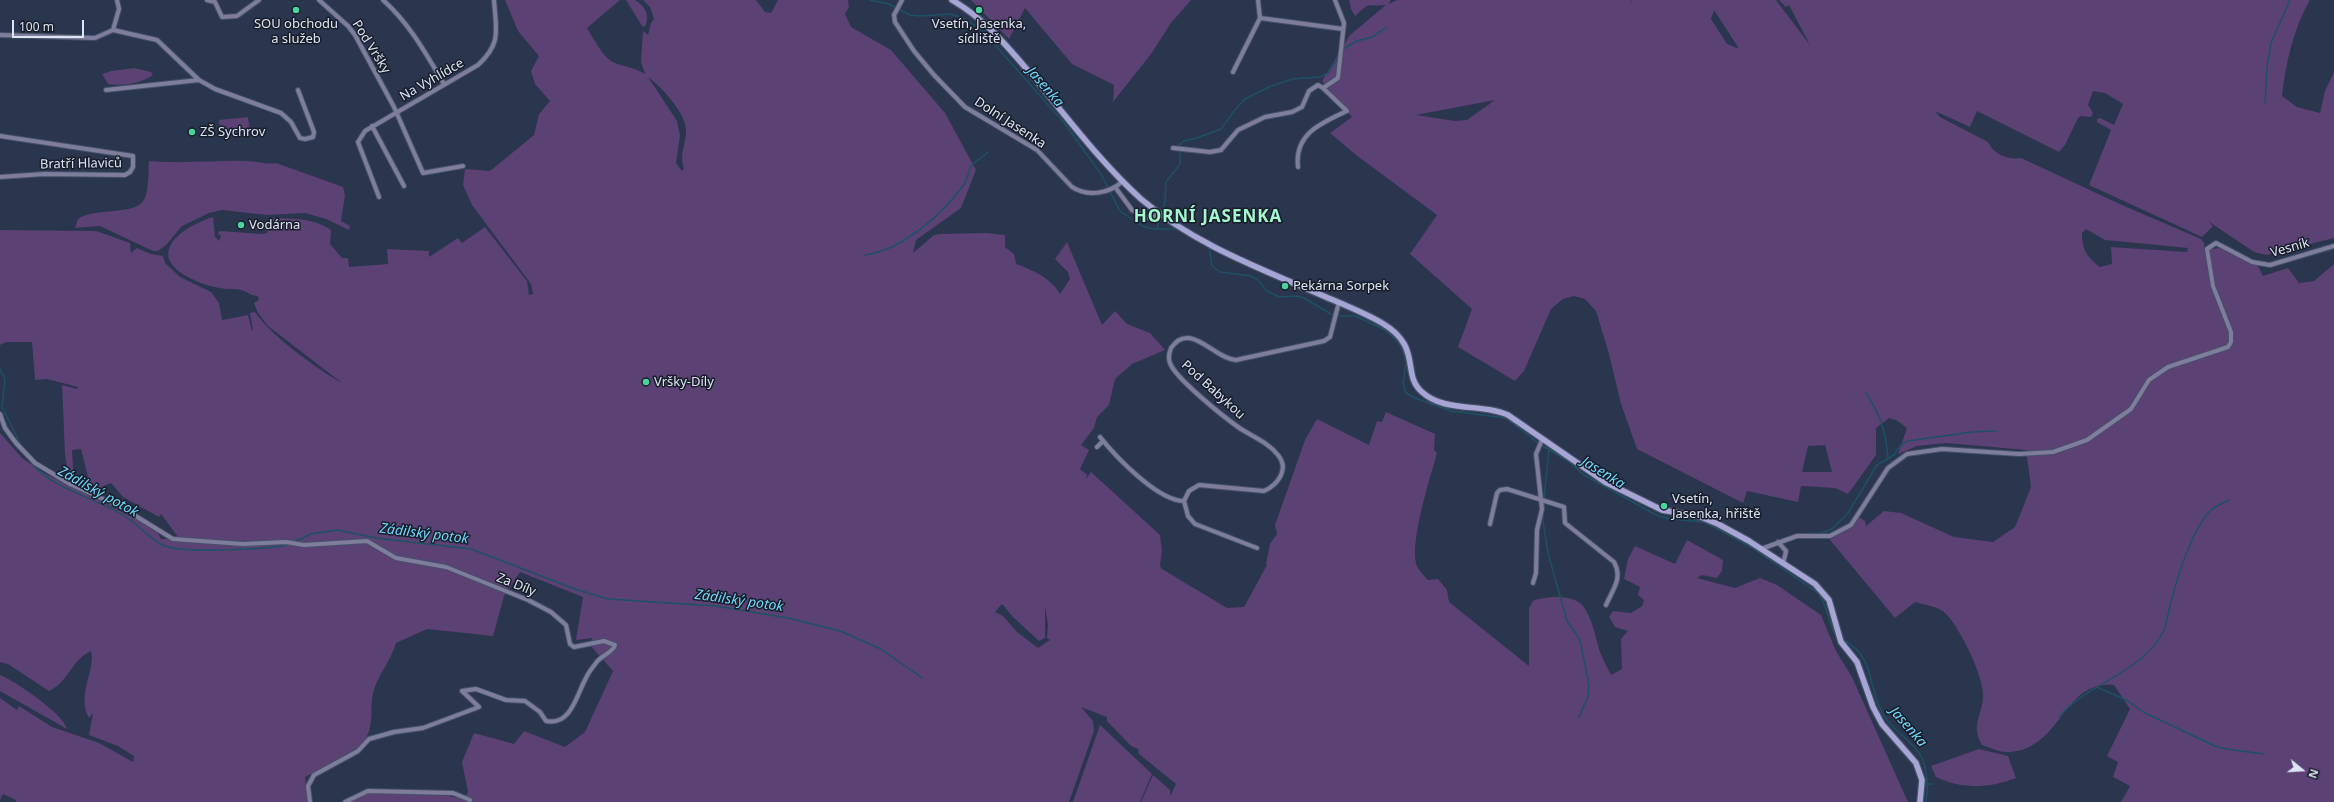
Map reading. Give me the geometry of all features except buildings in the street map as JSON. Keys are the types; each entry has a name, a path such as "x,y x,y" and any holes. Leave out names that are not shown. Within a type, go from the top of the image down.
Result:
{"street":[{"path":"113,30 119,9 117,0 124,0"},
{"path":"206,0 215,2 222,17 237,16 259,0"},
{"name":"Pod Vršky","path":"319,0 348,26 355,35 396,112 423,173 463,166"},
{"path":"383,0 398,13 417,39 444,84"},
{"name":"Na Vyhlídce","path":"379,197 358,142 360,135 372,126 478,65 488,56 495,44 494,0"},
{"name":"Dolní Jasenka","path":"902,0 895,13 895,22 914,51 965,107 1037,150 1072,187 1086,192 1105,191 1115,187 1123,181"},
{"path":"952,0 973,14 996,33 1123,181 1161,214 1216,249 1377,320 1400,337 1409,352 1416,384 1424,394 1456,406 1504,413 1542,441 1571,457 1605,482 1662,510 1714,522 1804,576 1823,592 1832,609 1840,639 1857,662 1872,707 1882,724 1916,763 1922,780 1920,802"},
{"path":"1233,72 1260,18 1258,0"},
{"path":"1323,88 1338,78 1344,24 1335,0"},
{"path":"1260,18 1343,29"},
{"path":"0,35 95,38 113,30 157,40 199,80 221,92 274,109 287,118 300,138 307,139 313,137 314,132 298,90"},
{"path":"106,90 199,80"},
{"path":"1173,148 1210,152 1221,150 1238,130 1265,117 1292,112 1302,107 1309,91 1318,85 1347,111 1323,122 1303,139 1296,155 1298,167"},
{"path":"372,126 404,186"},
{"name":"Bratří Hlaviců","path":"0,136 133,156 134,162 130,172 125,175 44,174 0,177"},
{"path":"1115,187 1136,213 1151,219 1161,214"},
{"name":"Vesník","path":"1778,542 1797,536 1830,536 1851,525 1888,468 1907,454 1942,449 2019,454 2053,452 2087,440 2131,409 2150,380 2168,367 2228,347 2231,342 2231,332 2213,286 2207,249 2216,243 2252,262 2270,265 2334,246"},
{"name":"Pod Babykou","path":"1184,501 1189,491 1198,485 1264,491 1277,483 1282,472 1282,464 1279,456 1264,442 1238,427 1174,370 1169,358 1173,344 1183,338 1196,339 1230,360 1243,359 1326,341 1330,337 1339,302"},
{"name":"Za Díly","path":"0,414 5,428 20,450 32,460 64,480 121,506 173,539 243,544 287,542 296,544 367,541 396,558 446,567 545,609 563,621 568,630 570,644 574,647 604,641 615,645 612,650 599,657 586,677 572,708 566,717 554,723 546,721 540,712 525,701 506,700 476,689 462,691 479,707 423,728 394,732 369,739 358,751 314,775 308,786 310,802"},
{"path":"1100,437 1140,477 1166,497 1184,501 1188,516 1195,524 1257,548"},
{"path":"1097,447 1104,441"},
{"path":"1533,583 1536,573 1537,530 1542,500 1536,454 1542,441"},
{"path":"1490,524 1497,493 1500,490 1507,489 1564,507 1563,521 1614,562 1619,570 1618,577 1606,605"},
{"path":"1761,549 1778,542 1786,551 1783,564"},
{"path":"345,802 368,790 453,792 470,800"}],"shaded area":[{"path":"505,0 620,0 587,28 599,48 611,61 638,70 645,74 641,62 643,31 648,35 651,23 654,19 650,7 643,0 756,0 765,12 771,13 778,0 848,0 849,7 845,14 851,27 891,50 945,113 976,170 961,208 916,240 913,253 934,235 987,233 1005,235 1005,247 1014,254 1016,264 1047,279 1060,294 1070,279 1068,272 1055,259 1067,242 1102,325 1115,311 1127,324 1150,333 1165,350 1132,364 1115,379 1109,405 1097,417 1094,428 1081,445 1089,450 1080,469 1087,475 1086,479 1091,472 1160,535 1162,551 1160,566 1162,569 1227,608 1244,607 1267,565 1270,544 1277,534 1275,525 1305,440 1317,419 1369,445 1377,421 1382,422 1386,412 1435,434 1434,450 1437,453 1425,494 1415,545 1415,558 1418,568 1428,580 1438,579 1447,590 1449,602 1529,666 1529,608 1533,601 1538,599 1559,597 1573,599 1583,606 1591,622 1600,652 1611,675 1622,669 1621,639 1628,631 1615,627 1609,617 1613,611 1631,613 1642,606 1644,600 1638,595 1640,587 1624,579 1628,559 1635,546 1675,564 1687,540 1723,560 1722,571 1717,578 1702,575 1697,578 1735,588 1760,578 1777,585 1821,615 1836,651 1852,677 1908,802 1141,802 1153,775 1170,790 1170,796 1176,784 1139,754 1138,749 1131,746 1107,721 1107,717 1081,707 1093,721 1094,731 1069,802 348,802 360,795 375,792 433,794 464,800 468,792 462,762 474,733 514,744 524,731 565,747 585,732 613,671 590,645 592,638 576,640 583,597 520,572 504,596 493,636 427,629 396,643 373,693 370,727 366,738 354,750 305,777 308,802 16,802 16,800 3,794 0,800 0,698 17,710 19,706 52,727 99,743 133,762 134,756 118,746 89,735 93,713 89,718 86,710 85,692 91,666 91,651 79,660 61,682 49,691 8,664 0,662 0,433 22,458 44,473 156,529 161,539 183,538 178,537 161,514 159,517 123,497 111,483 103,486 100,493 82,485 84,480 88,477 81,449 72,450 74,482 69,480 65,454 62,385 77,389 78,387 47,379 35,380 32,342 6,342 0,345 0,230 96,231 130,243 131,253 137,248 151,254 163,256 165,263 180,277 211,292 219,303 222,320 248,315 252,331 250,313 255,312 271,331 282,341 320,370 342,383 268,326 258,313 254,303 259,300 258,296 238,289 223,289 200,283 179,271 171,262 168,253 171,244 188,228 213,217 215,237 219,241 221,236 218,233 220,231 262,234 267,233 269,218 302,220 317,223 331,230 330,244 342,258 348,258 349,267 388,264 387,249 429,251 429,257 458,238 462,243 485,227 527,281 529,295 533,294 531,284 472,205 463,185 465,169 490,171 534,135 539,114 550,101 535,84 531,71 539,56 518,31","holes":["648,77 660,87 673,102 683,118 686,133 682,155 684,169 682,171 676,163 680,136 677,121","1002,604 1013,617 1039,641 1045,638 1045,606 1048,625 1047,638 1050,640 1038,648 1017,632 1003,616 995,612"]},
{"path":"626,0 635,0 642,5 647,15 645,27 642,26"},
{"path":"971,0 1191,0 1171,23 1151,54 1113,102 1114,85 1072,64 1025,8 1009,39"},
{"path":"1349,0 1390,0 1389,4 1397,0 1632,0 1630,3 1633,0 1776,0 1810,45 1789,5 1786,7 1779,0 2310,0 2299,23 2291,46 2282,96 2297,107 2320,113 2325,91 2334,72 2334,238 2267,255 2254,252 2208,221 2213,226 2202,237 2089,185 2111,130 2097,122 2097,119 2100,118 2114,125 2123,104 2105,93 2093,91 2088,105 2093,113 2091,117 2081,116 2078,118 2065,145 2059,152 1977,111 1970,127 1935,111 1940,117 1988,142 1994,150 2002,156 2021,158 2122,205 2201,239 2204,243 2206,259 2210,249 2222,248 2258,266 2263,276 2288,268 2299,283 2314,281 2334,264 2334,802 2121,802 2130,786 2113,777 2118,762 2107,756 2130,709 2114,685 2097,686 2083,693 2039,741 2025,749 2003,752 1982,745 1977,732 1977,727 1982,705 1983,689 1976,666 1952,621 1943,611 1915,602 1895,618 1830,540 1857,516 1865,521 1866,526 1884,511 1901,513 1954,537 1993,542 2015,527 2031,487 2026,450 1946,443 1917,446 1898,454 1907,428 1896,420 1889,418 1876,428 1876,455 1848,494 1835,488 1801,486 1798,502 1747,491 1743,503 1637,449 1621,404 1609,354 1596,311 1585,299 1574,296 1563,299 1551,309 1524,371 1515,381 1458,347 1472,309 1410,254 1437,215 1356,155 1330,133 1352,117 1322,81 1350,35 1386,5 1369,5 1355,16 1351,9","holes":["1714,10 1738,47 1737,48 1727,44 1711,19","1495,100 1467,120 1455,121 1416,115","2086,229 2105,240 2188,248 2187,252 2111,247 2112,264 2100,267 2086,253 2082,233","1825,445 1832,472 1802,472 1808,446"]},
{"path":"134,68 151,72 153,75 131,84 120,85 108,84 102,74 111,71"},
{"path":"248,117 250,131 221,135 219,120"},
{"path":"149,161 248,161 269,164 276,163 343,187 345,195 341,221 350,226 349,230 326,219 305,213 267,215 222,210 209,213 182,226 166,245 158,251 153,251 100,226 75,228 78,219 86,215 136,207 142,202 147,191"},
{"path":"0,675 27,691 48,707 64,723 67,729 0,691"},
{"path":"1100,725 1152,774 1140,802 1073,802"},
{"path":"1979,749 2008,756 2016,778 1986,786 1966,786 1936,777 1931,766"}],"waterway":[{"name":"Jasenka","path":"870,0 889,4 910,15 920,16 950,14 963,18 982,30 1065,124 1101,174 1120,211 1142,226 1153,229 1175,229"},
{"path":"2265,103 2267,67 2271,43 2290,0"},
{"path":"1343,49 1357,41 1372,37 1387,27"},
{"path":"1162,213 1165,201 1166,182 1180,164 1180,144 1184,141 1221,129 1245,99 1269,87 1292,79 1320,77 1328,73 1339,56"},
{"path":"865,255 879,252 894,246 908,238 934,218 956,195 965,183 971,166 988,152"},
{"path":"1157,228 1161,216"},
{"name":"Jasenka","path":"1209,246 1212,266 1220,272 1251,276 1258,280 1267,291 1279,297 1297,296 1304,298 1331,314 1340,316 1355,316 1387,331 1399,343 1403,351 1406,363 1403,384 1406,393 1415,398 1451,411 1506,418 1538,443 1568,461 1584,475 1658,516 1670,519 1704,522 1751,547 1818,593 1822,599 1834,632 1838,637"},
{"name":"Zádilský potok","path":"0,369 5,379 2,407 22,447"},
{"path":"1866,393 1882,424 1886,439 1888,458"},
{"path":"1799,534 1821,533 1832,529 1848,513 1877,465 1894,455 1901,445 1908,441 1972,432 1996,431"},
{"path":"1544,499 1549,449"},
{"name":"Zádilský potok","path":"29,459 38,470 49,478 129,519 155,541 165,546 189,549 227,550 264,548 289,544"},
{"path":"2059,717 2084,695 2127,669 2141,659 2152,648 2164,630 2181,568 2196,532 2210,511 2229,500"},
{"path":"1544,503 1543,521 1548,553 1567,621 1580,640 1589,685 1588,697 1579,717"},
{"name":"Zádilský potok","path":"294,542 311,534 337,530 376,538 471,549 575,589 608,599 716,606 788,618 840,631 881,649 922,678"},
{"name":"Jasenka","path":"1843,640 1853,647 1865,662 1877,702 1886,719 1914,747 1923,760 1927,781 1926,802"},
{"path":"2097,687 2128,701 2143,712 2215,746 2264,754"},
{"name":"Jasenka","path":"1928,784 1933,784"}],"place":[{"name":"SOU obchodu a služeb","path":"296,10"},
{"name":"Vsetín, Jasenka, sídliště","path":"979,10"},
{"name":"ZŠ Sychrov","path":"192,132"},
{"name":"Vodárna","path":"241,225"},
{"name":"Pekárna Sorpek","path":"1285,286"},
{"name":"Vršky-Díly","path":"646,382"},
{"name":"Vsetín, Jasenka, hřiště","path":"1664,506"}],"district":[{"name":"HORNÍ JASENKA","path":"1208,217"}]}
